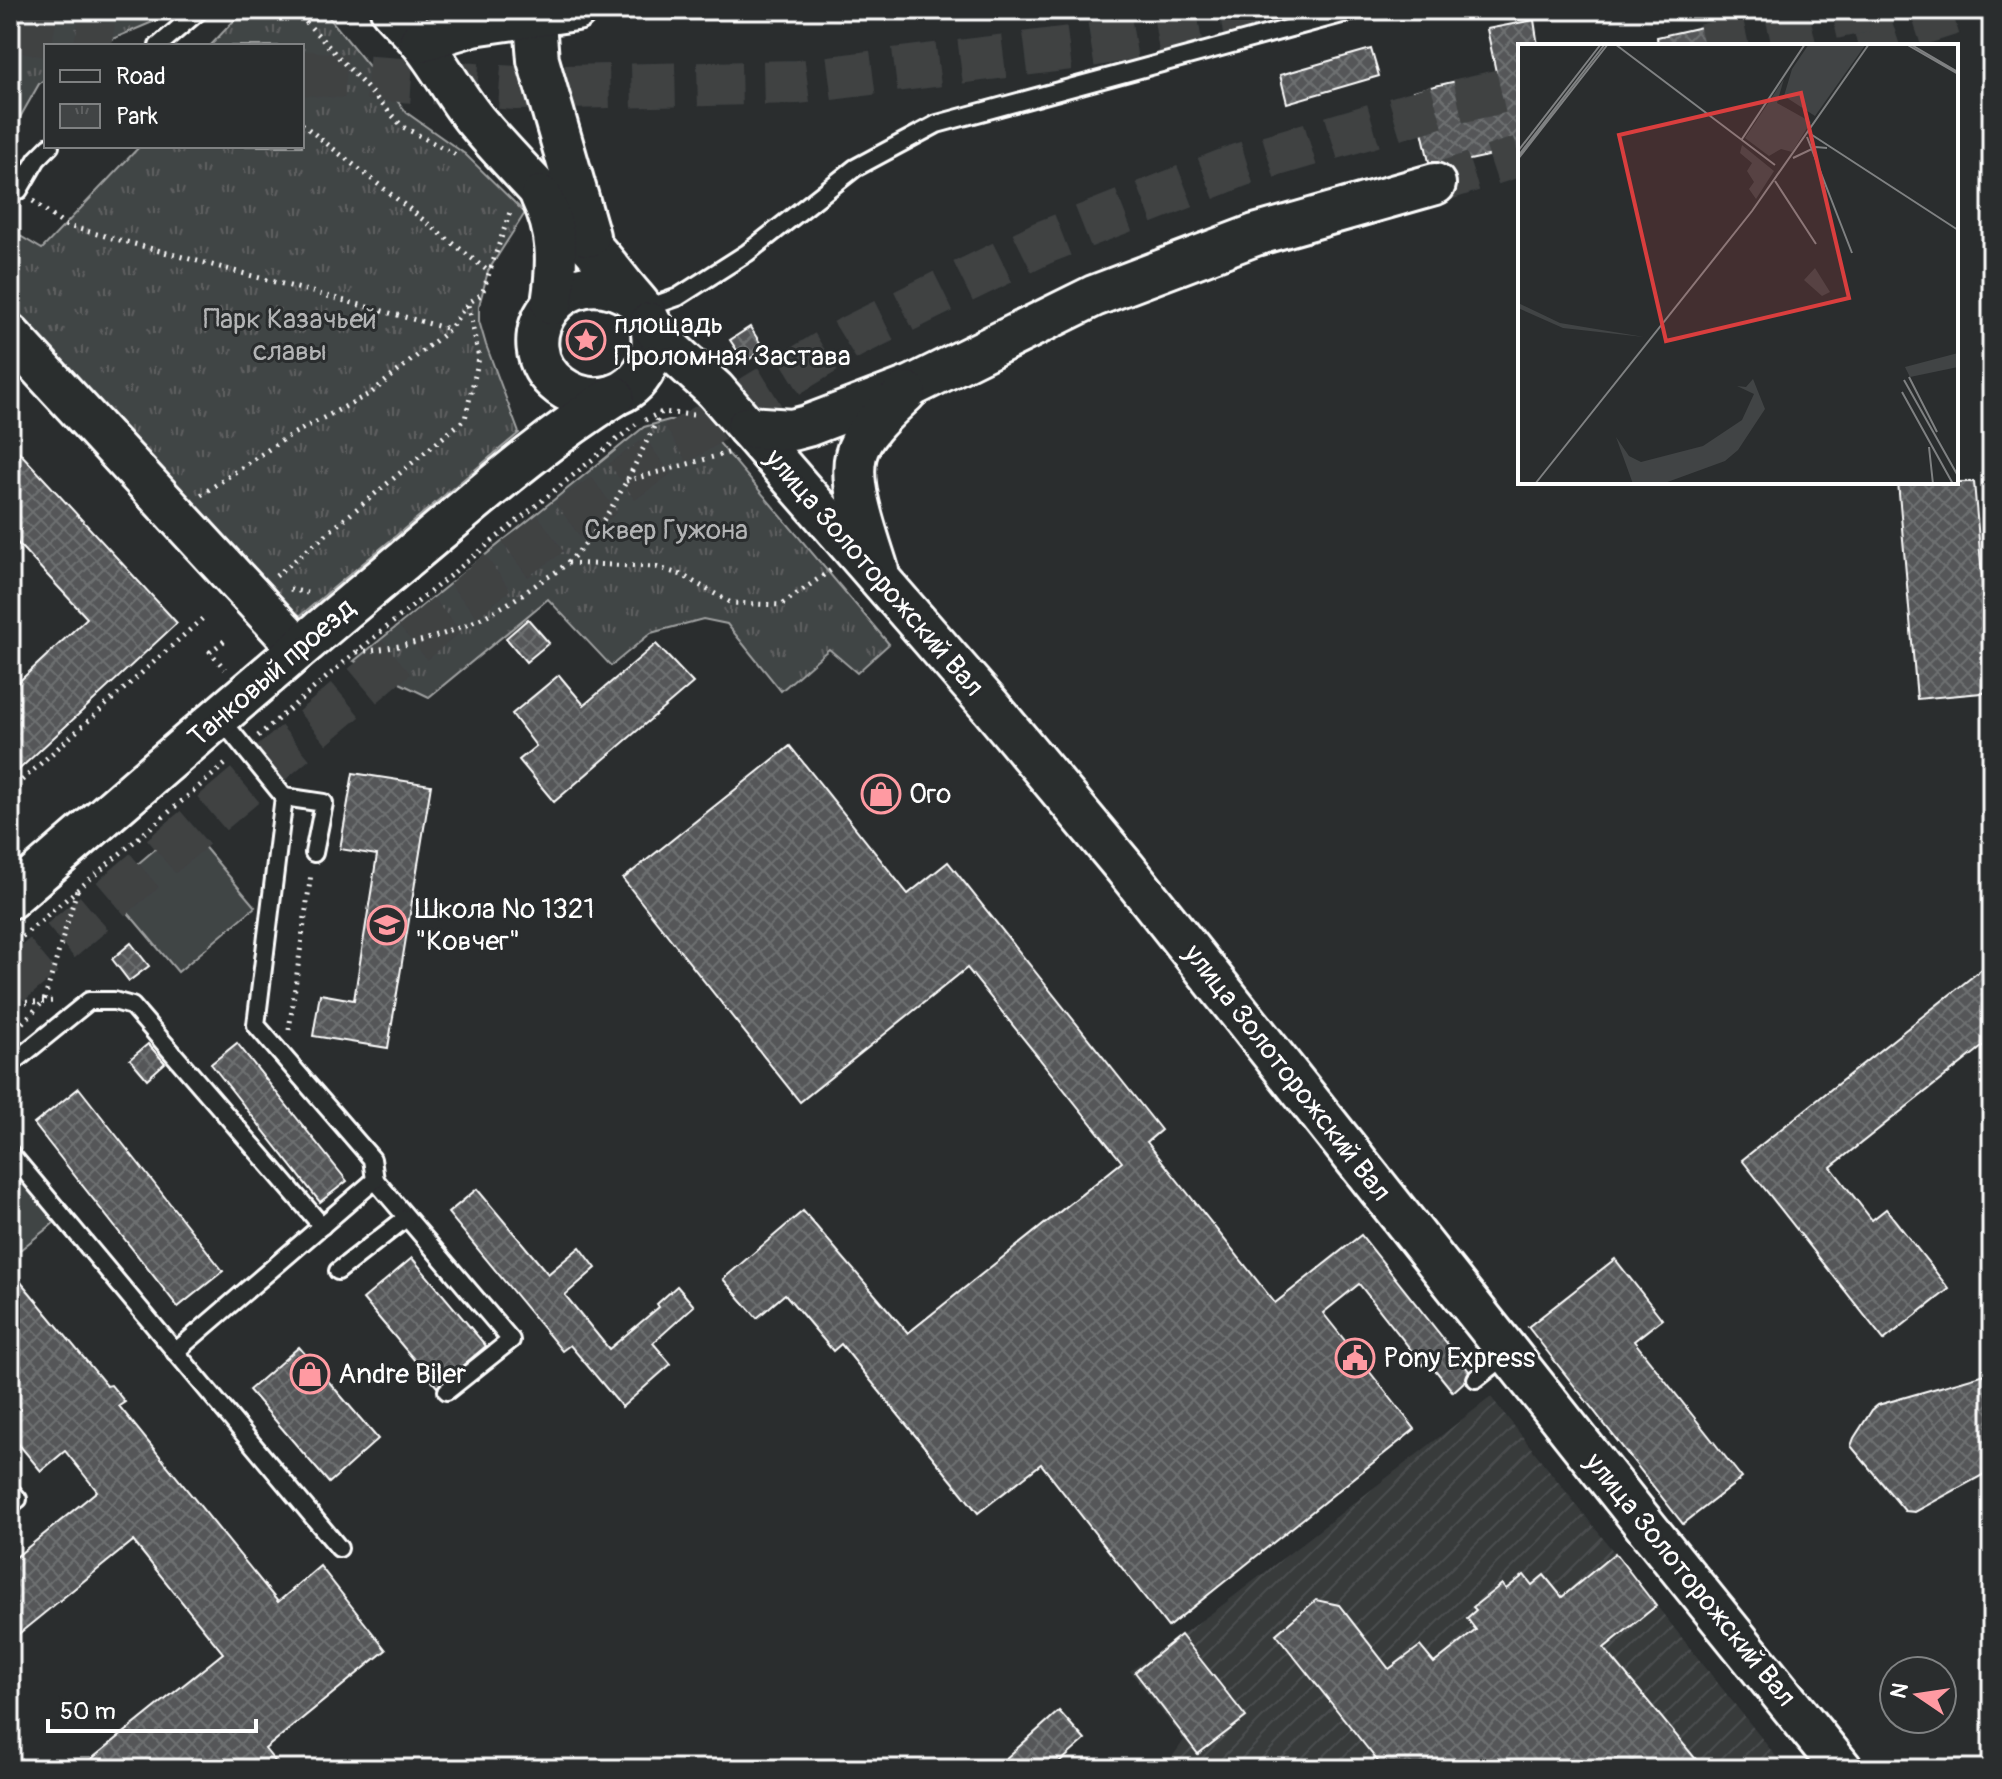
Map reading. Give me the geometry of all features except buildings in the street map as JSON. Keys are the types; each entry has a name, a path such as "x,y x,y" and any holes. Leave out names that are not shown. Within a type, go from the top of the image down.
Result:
{"street":[{"path":"400,18 473,25 534,13 576,10"},
{"path":"534,13 538,60 591,244"},
{"path":"400,18 474,119 519,192 551,216 557,242 552,304"},
{"path":"736,434 792,430 912,386 1094,296 1255,235 1435,184"},
{"path":"519,192 591,244 642,310 652,338 647,367 620,392"},
{"path":"642,310 620,290 591,284 563,294 544,316 538,345 548,373 570,393 599,399 647,383 668,381 705,403"},
{"name":"улица Золоторожский Вал","path":"642,310 705,403 882,584 990,706 1125,868 1842,1769"},
{"path":"10,335 299,648"},
{"name":"Танковый проезд","path":"535,451 550,411 548,373"},
{"path":"882,584 856,492 856,454 874,424 912,386"},
{"name":"Танковый проезд","path":"10,898 232,733 299,648 535,451 620,392"}],"lane":[{"path":"160,44 200,10"},
{"path":"642,310 678,297 747,253 855,168 937,124 1357,10"},
{"path":"15,190 48,148"},
{"path":"232,733 284,797 324,803 314,853"},
{"path":"284,797 256,1025 372,1159 375,1180 511,1340 447,1391"},
{"path":"10,1065 89,1001 114,1001 132,1006 322,1226"},
{"path":"10,1153 339,1548"},
{"path":"175,1352 375,1180"},
{"path":"338,1271 406,1218"},
{"path":"1476,1379 1509,1353"},
{"path":"10,1490 18,1499 10,1505"}],"path":[{"path":"295,10 403,127 464,159"},
{"path":"304,126 488,271"},
{"path":"15,190 64,225 450,329"},
{"path":"197,497 287,437 371,393 450,329 467,304 482,294 519,192"},
{"path":"276,577 465,419 479,358 467,304"},
{"path":"10,947 78,889 232,733 355,653 637,424 662,412 705,403"},
{"path":"355,653 398,648 454,630 501,610 567,563 596,528 625,482 662,412"},
{"path":"625,482 733,452 736,434"},
{"path":"822,558 841,579"},
{"path":"567,563 656,567 682,575 731,603 781,605 832,569"},
{"path":"10,791 203,618"},
{"path":"224,641 210,652 226,670"},
{"path":"285,1059 314,853"},
{"path":"10,1034 44,1001 78,889"},
{"path":"10,1003 89,1001"}],"shaded area":[{"path":"1491,1397 1786,1769 1164,1769 1184,1740 1130,1671 1216,1610"}],"green space":[{"path":"10,10 181,10 101,44 44,44 44,80 10,135"},
{"name":"Парк Казачьей славы","path":"244,10 323,10 407,113 465,154 525,213 488,271 479,306 479,321 486,345 519,433 301,615 291,613 10,311 10,230 42,249 138,148 304,148 304,44 212,44"},
{"name":"Сквер Гужона","path":"669,420 686,420 705,426 889,644 857,673 829,649 781,691 727,624 703,619 651,633 611,666 548,599 429,697 354,661 644,427"},
{"path":"185,824 255,907 178,972 108,889"},
{"path":"10,1166 55,1222 10,1258"}],"tunnel":[{"path":"304,73 516,88 798,82 1070,48 1310,10"},
{"path":"1713,44 1866,10"},
{"path":"1864,44 1968,10"},
{"path":"10,28 100,44"},
{"path":"10,984 496,573 669,448 851,337 1042,243 1240,165 1445,104 1518,87"},
{"path":"1435,184 1518,157"}],"place":[{"name":"площадь Проломная Застава","path":"586,340"},
{"name":"Ого","path":"881,794"},
{"name":"Школа № 1321 \"Ковчег\"","path":"387,925"},
{"name":"Pony Express","path":"1355,1358"},
{"name":"Andre Biler","path":"310,1374"}]}
